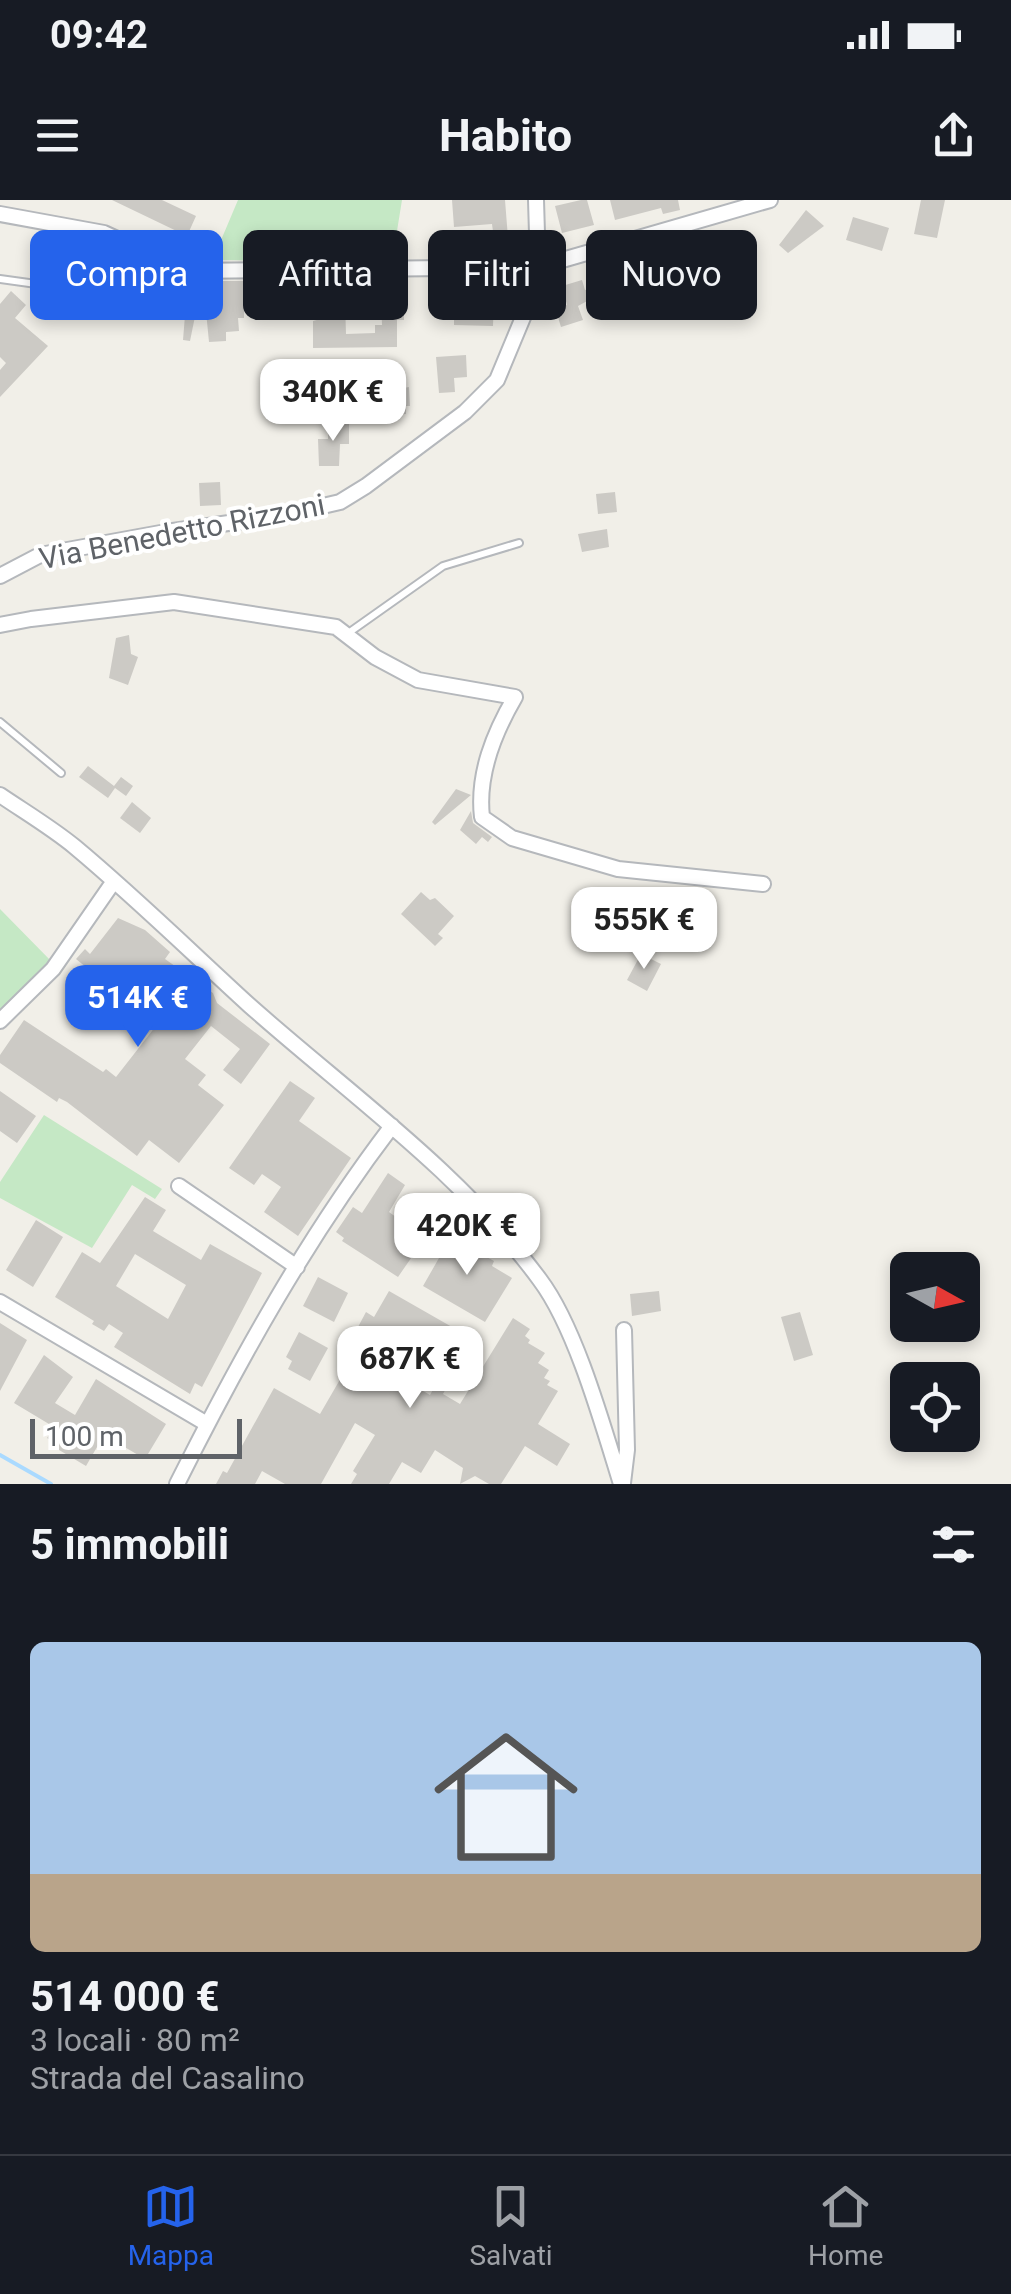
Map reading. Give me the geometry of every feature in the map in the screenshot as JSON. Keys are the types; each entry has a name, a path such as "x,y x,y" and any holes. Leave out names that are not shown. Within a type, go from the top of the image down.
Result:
{"street":[{"name":"Via Benedetto Rizzoni","path":"536,200 537,230"},
{"path":"566,259 770,200"},
{"path":"0,214 88,230"},
{"path":"223,271 428,268"},
{"name":"Via Benedetto Rizzoni","path":"0,576 40,554 284,515 340,502 465,412 496,380 522,320"},
{"path":"0,625 174,602 336,627 375,657 418,680 515,697 497,728 480,796 482,817 496,830 618,869 763,884"},
{"path":"0,795 72,845 464,1194 542,1282 573,1348 622,1484"},
{"path":"6,1016 53,969 114,882"},
{"path":"177,1484 207,1424 348,1183 392,1126"},
{"path":"179,1186 298,1267"},
{"path":"0,1302 207,1424"},
{"path":"622,1484 627,1453 624,1330"}],"lane":[{"path":"0,279 30,283"},
{"path":"346,634 443,566 519,543"},
{"path":"0,722 61,773"}],"green space":[{"path":"238,200 402,200 397,230 243,230 243,260 223,260 223,235"},
{"path":"0,909 52,962 0,1020"},
{"path":"44,1115 162,1189 155,1199 132,1185 92,1248 0,1198 0,1182"}],"building":[{"path":"112,200 162,200 196,216 190,230 174,230"},
{"path":"452,200 505,200 507,230 493,230 492,224 454,227"},
{"path":"587,200 594,225 561,230 555,206"},
{"path":"610,200 678,200 680,210 663,214 661,208 615,220"},
{"path":"921,200 945,200 937,238 914,234"},
{"path":"806,210 824,226 788,253 779,245"},
{"path":"853,217 889,228 882,251 846,240"},
{"path":"582,280 586,302 578,306 583,320 561,327 559,320 566,320 566,285"},
{"path":"223,281 243,281 239,331 226,332 226,341 209,342 207,320 223,320"},
{"path":"11,291 26,305 15,318 48,346 0,397 0,370 6,363 0,357 0,304"},
{"path":"185,320 194,320 190,341 183,340"},
{"path":"346,320 346,334 375,333 375,325 382,325 382,320 397,320 397,347 313,348 313,321"},
{"path":"454,320 493,320 493,326 454,325"},
{"path":"466,355 467,377 454,378 455,392 439,393 436,357"},
{"path":"373,378 403,379 404,388 409,387 410,406 406,406 406,414 390,415 389,402 374,403"},
{"path":"328,423 349,423 349,444 340,444 339,466 319,466 318,439 328,439"},
{"path":"220,482 221,505 200,506 199,483"},
{"path":"615,492 617,512 598,514 596,494"},
{"path":"607,529 609,547 582,552 578,534"},
{"path":"129,635 131,654 138,657 128,685 109,678 116,638"},
{"path":"88,766 114,786 121,777 133,786 126,796 115,788 108,798 79,777"},
{"path":"456,789 471,795 435,825 432,822"},
{"path":"132,802 151,818 140,833 120,818"},
{"path":"471,811 473,823 492,837 488,842 482,837 476,844 460,830"},
{"path":"421,892 430,900 435,898 454,916 438,934 443,938 435,946 401,914"},
{"path":"118,918 145,930 170,952 165,959 213,993 217,1003 270,1044 241,1084 223,1070 240,1049 211,1026 185,1059 206,1075 198,1085 224,1105 179,1163 149,1140 137,1156 67,1102 59,1098 57,1102 0,1063 0,1055 24,1020 116,1077 177,999 149,977 112,1021 108,1018 103,1025 90,1015 96,1008 71,987 87,968 76,959 85,949 90,954"},
{"path":"641,954 661,964 647,991 627,980"},
{"path":"290,1081 315,1098 299,1121 351,1158 298,1236 264,1212 281,1187 262,1174 254,1185 229,1168"},
{"path":"0,1091 36,1116 17,1143 0,1131"},
{"path":"388,1173 405,1185 389,1212 425,1238 398,1277 342,1241 344,1238 336,1232 353,1207 362,1213"},
{"path":"145,1197 166,1210 153,1231 201,1260 210,1244 262,1273 202,1387 195,1383 190,1394 114,1347 123,1333 109,1324 104,1331 55,1297 82,1252 100,1263","holes":["135,1254 186,1285 168,1319 116,1286"]},
{"path":"36,1220 63,1237 33,1287 6,1270"},
{"path":"455,1230 474,1241 474,1250 494,1261 492,1266 512,1278 485,1322 423,1286"},
{"path":"318,1277 348,1293 334,1322 303,1306"},
{"path":"389,1291 473,1339 443,1394 460,1404 513,1318 530,1329 525,1336 530,1340 528,1343 545,1353 538,1363 549,1370 544,1378 550,1381 547,1385 558,1391 538,1424 570,1444 557,1466 525,1446 501,1484 489,1484 475,1476 460,1484 463,1468 435,1450 421,1473 402,1462 389,1484 351,1484 357,1474 353,1471 375,1435 355,1423 321,1484 285,1484 262,1471 255,1484 216,1484 223,1471 227,1473 274,1388 320,1414 356,1352 430,1395 441,1375 358,1327 366,1312 374,1317"},
{"path":"659,1291 661,1311 632,1316 630,1294"},
{"path":"800,1312 813,1355 794,1361 781,1317"},
{"path":"0,1323 27,1340 0,1391"},
{"path":"299,1332 328,1348 310,1381 288,1369 292,1361 286,1357"},
{"path":"44,1355 73,1377 55,1403 75,1415 96,1379 166,1424 145,1459 104,1435 86,1466 54,1447 56,1443 47,1438 54,1427 14,1403"}],"waterway":[{"path":"0,1455 51,1484"}]}
